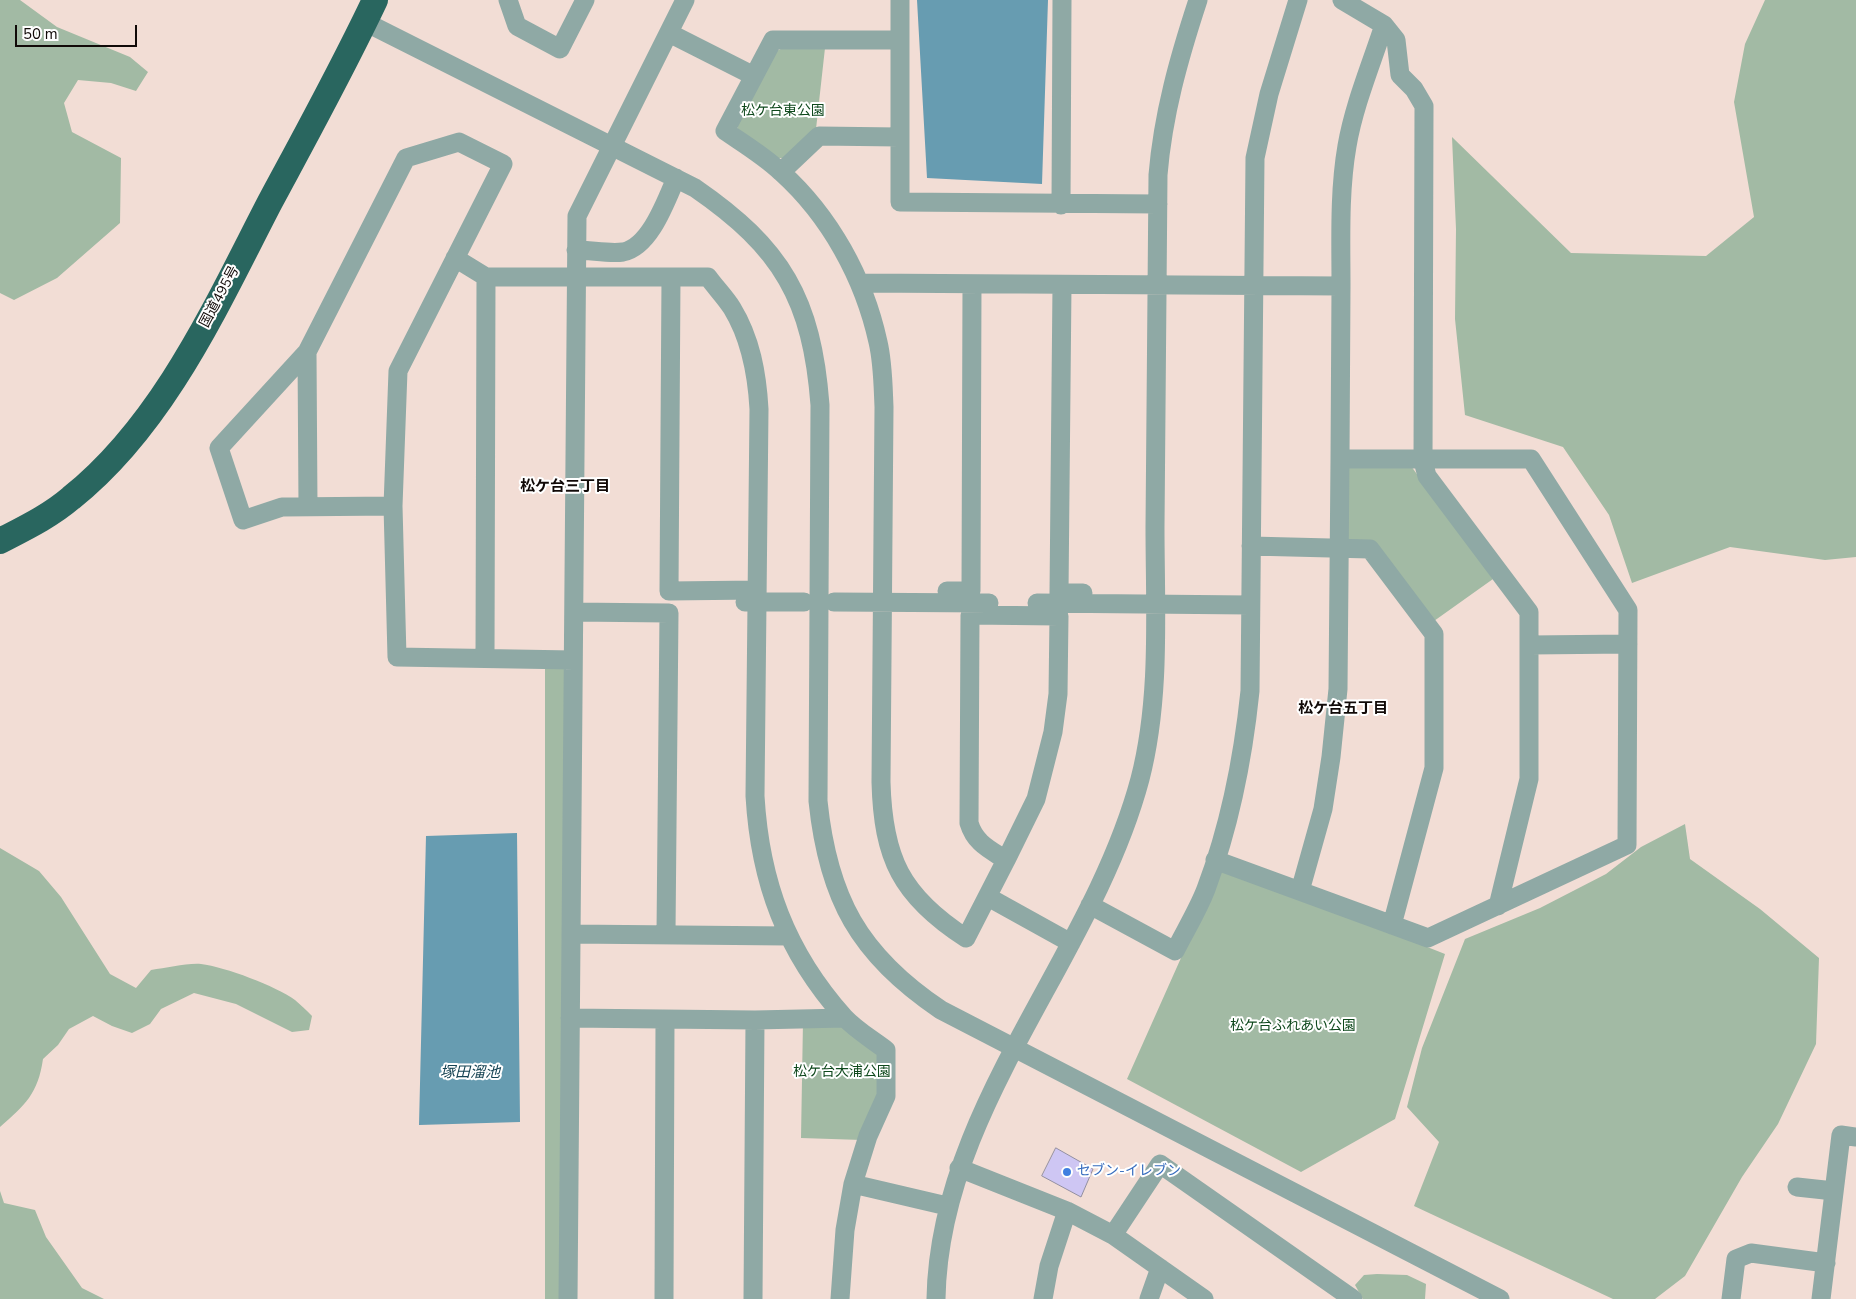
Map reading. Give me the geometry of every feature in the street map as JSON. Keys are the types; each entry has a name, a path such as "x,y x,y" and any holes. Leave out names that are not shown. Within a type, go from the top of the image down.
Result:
{"highway":[{"name":"国道495号","path":"0,541 39,520 71,498 107,466 141,425 167,388 208,321 370,11"}],"street":[{"path":"508,0 517,26 560,49 585,0"},
{"path":"568,1299 577,216 685,0"},
{"path":"900,0 898,137 900,202 1061,205 1158,204"},
{"path":"1061,205 1062,0"},
{"path":"936,1299 940,1240 947,1206 959,1168 971,1139 1090,905 1130,811 1147,745 1152,708 1155,598 1158,175 1164,118 1198,0"},
{"path":"1090,905 1175,951 1205,891 1232,805 1244,744 1250,692 1252,286 1256,158 1269,94 1298,0"},
{"path":"1342,0 1384,25 1396,40 1400,76 1414,89 1424,106 1423,460 1427,476 1529,612 1529,779 1498,906"},
{"path":"370,11 611,146 676,178 719,205 742,223 763,245 782,271 799,301 816,362 820,405 818,801 822,838 836,891 868,946 912,990 940,1010 1500,1299"},
{"path":"1300,891 1322,808 1331,757 1338,689 1342,177 1347,144 1356,108 1384,25"},
{"path":"669,33 754,76"},
{"path":"899,40 773,40 725,131 782,172 802,193 833,233 861,283 878,342 882,368 882,819 890,851 901,876 918,900 940,921 966,938 988,897 1036,799 1053,732 1058,694 1059,616 970,615 969,823 972,835 980,844 1006,860"},
{"path":"782,172 818,136 898,137"},
{"path":"394,506 282,507 243,520 220,448 307,352 406,158 459,142 504,164 398,372 394,506 397,657 574,660"},
{"path":"576,250 623,252 636,246 648,233 659,215 676,178"},
{"path":"455,258 486,277 708,277 732,308 746,337 757,376 755,786 757,831 773,902 788,936 813,976 845,1018 886,1050 886,1096 868,1136 853,1184 845,1230 840,1299"},
{"path":"485,658 486,277"},
{"path":"670,278 669,591 757,596 804,602"},
{"path":"861,283 1341,286"},
{"path":"834,602 971,591 972,284"},
{"path":"1062,285 1059,592 1250,605"},
{"path":"307,352 308,507"},
{"path":"1216,860 1428,938 1627,845 1628,610 1531,459 1340,459"},
{"path":"1251,546 1370,549 1434,634 1434,768 1392,925"},
{"path":"574,606 757,596"},
{"path":"883,597 1155,598"},
{"path":"574,606 669,612 666,933"},
{"path":"1530,645 1628,644"},
{"path":"988,897 1071,943"},
{"path":"571,934 666,933 788,936"},
{"path":"570,1018 755,1020 845,1018"},
{"path":"664,1299 665,1020"},
{"path":"753,1299 755,1020"},
{"path":"1821,1299 1841,1135 1856,1137"},
{"path":"1113,1235 1160,1164 1353,1299"},
{"path":"959,1168 1067,1211 1113,1235 1204,1299"},
{"path":"853,1184 947,1206"},
{"path":"1797,1187 1834,1191"},
{"path":"1043,1299 1049,1266 1067,1211"},
{"path":"1730,1299 1736,1259 1751,1253 1826,1263"},
{"path":"1149,1299 1160,1268"}],"green space":[{"path":"0,0 20,0 57,27 130,57 148,72 136,91 111,83 78,80 64,103 72,132 121,158 120,223 57,278 14,300 0,293"},
{"path":"1765,0 1856,0 1856,557 1825,560 1730,547 1632,583 1609,515 1563,447 1465,415 1455,319 1456,229 1452,137 1571,253 1706,256 1754,217 1734,102 1745,44"},
{"name":"松ケ台東公園","path":"783,48 825,48 816,129 784,158 776,158 738,132 737,125 774,52"},
{"path":"1345,464 1411,466 1493,579 1434,621 1374,542 1345,540"},
{"path":"545,664 566,665 563,1299 545,1299"},
{"path":"1685,824 1690,859 1760,909 1819,958 1816,1044 1778,1124 1742,1177 1685,1276 1655,1299 1613,1299 1414,1206 1439,1142 1407,1107 1422,1048 1465,939 1540,908 1606,874 1641,847"},
{"path":"0,848 39,871 61,897 110,974 136,988 151,970 195,964 223,969 263,983 295,1000 312,1016 309,1030 292,1032 236,1004 194,993 161,1009 150,1024 132,1033 112,1026 93,1016 69,1029 58,1045 43,1059 38,1081 29,1098 0,1127"},
{"name":"松ケ台ふれあい公園","path":"1222,866 1445,954 1395,1119 1301,1172 1127,1079"},
{"name":"松ケ台大浦公園","path":"844,1020 883,1051 882,1095 862,1140 801,1138 803,1021"},
{"path":"0,1191 4,1203 35,1210 46,1237 82,1288 104,1299 0,1299"},
{"path":"1364,1275 1407,1275 1426,1284 1425,1299 1363,1299 1355,1285"}],"water":[{"path":"917,0 1048,0 1042,184 927,178"},
{"name":"塚田溜池","path":"517,833 520,1122 419,1125 426,836"}],"building":[{"name":"セブン-イレブン","path":"1056,1148 1093,1169 1081,1197 1042,1176"}],"place":[{"name":"セブン-イレブン","path":"1067,1172"}],"district":[{"name":"松ケ台三丁目","path":"565,487"},
{"name":"松ケ台五丁目","path":"1343,709"}]}
